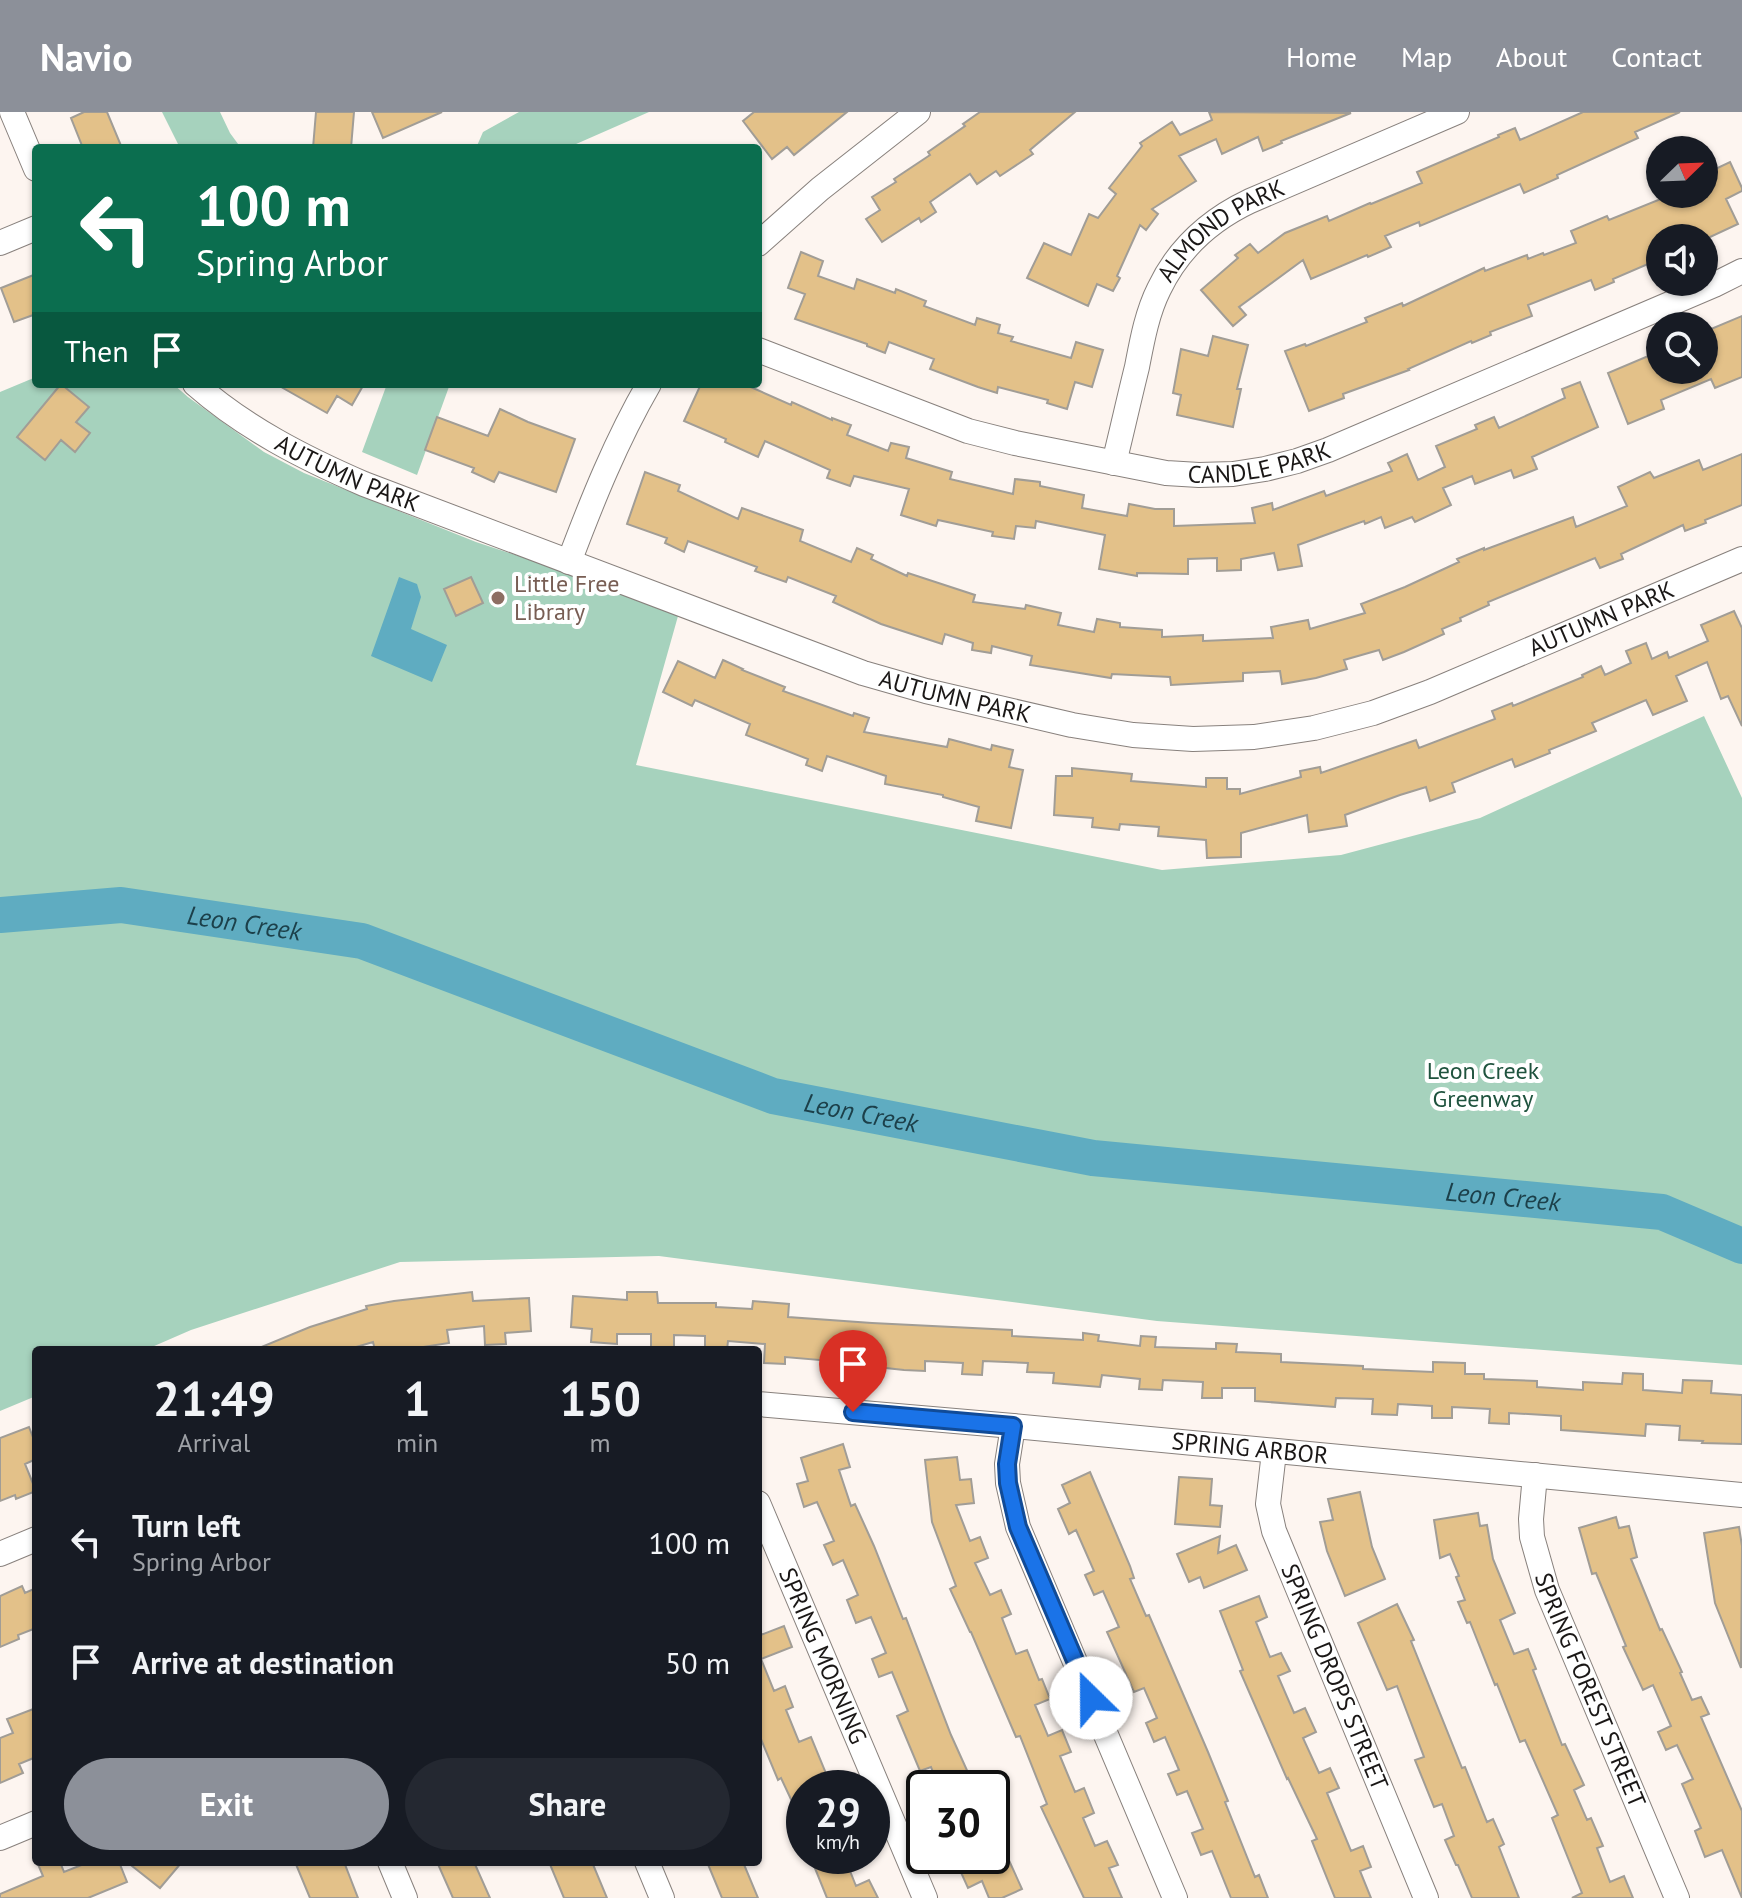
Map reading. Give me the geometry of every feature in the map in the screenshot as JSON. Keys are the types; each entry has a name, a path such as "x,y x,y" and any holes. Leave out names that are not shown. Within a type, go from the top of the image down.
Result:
{"street":[{"path":"12,112 32,160"},
{"path":"762,240 820,189 918,112"},
{"name":"ALMOND PARK","path":"1114,463 1146,325 1158,290 1177,258 1203,231 1233,209 1250,201 1457,112"},
{"path":"0,243 32,230"},
{"name":"CANDLE PARK","path":"762,352 968,431 1166,473 1199,475 1243,472 1297,461 1742,271"},
{"name":"AUTUMN PARK","path":"200,388 256,430 309,460 364,484 863,673 1072,725 1133,735 1193,739 1254,737 1373,713 1430,692 1742,559"},
{"path":"569,562 598,485 647,388"},
{"name":"SPRING ARBOR","path":"762,1404 1742,1495"},
{"path":"1013,1426 1007,1464 1018,1527 1175,1898"},
{"name":"SPRING DROPS STREET","path":"1274,1452 1268,1504 1274,1531 1426,1898"},
{"name":"SPRING FOREST STREET","path":"1535,1475 1532,1537 1547,1590 1677,1898"},
{"name":"SPRING MORNING","path":"762,1512 925,1898"},
{"path":"0,1554 32,1541"},
{"path":"0,1838 32,1825"},
{"path":"392,1866 405,1898"},
{"path":"649,1866 662,1898"}],"green space":[{"path":"162,112 220,112 238,144 178,144"},
{"path":"519,112 649,112 576,144 478,144 483,132"},
{"name":"Leon Creek Greenway","path":"32,379 32,388 178,388 264,452 304,473 476,542 680,609 636,765 1162,870 1341,855 1480,818 1704,716 1742,798 1742,1365 1157,1321 659,1256 400,1262 191,1330 154,1346 32,1346 32,1398 0,1411 0,392"},
{"path":"386,388 449,388 417,475 362,452"}],"water":[{"path":"399,577 417,584 421,597 411,629 447,645 432,682 371,656"}],"building":[{"path":"84,112 107,112 120,144 81,144 71,118"},
{"path":"316,112 354,112 351,144 313,144"},
{"path":"372,112 442,112 383,138"},
{"path":"754,112 847,112 794,155 787,147 772,159 743,121"},
{"path":"980,112 1075,112 1030,150 1033,154 1000,176 996,171 977,184 970,174 930,202 936,212 921,222 919,218 882,242 866,219 880,210 872,197 896,182 894,179 930,155 928,152"},
{"path":"1209,112 1351,113 1263,151 1258,137 1222,154 1216,139 1179,156 1196,181 1152,209 1158,214 1146,230 1140,225 1113,291 1097,284 1088,306 1027,278 1044,243 1071,255 1089,214 1098,218 1116,194 1109,188 1142,146 1140,143 1172,122 1180,135 1212,120"},
{"path":"1583,112 1680,112 1635,132 1638,138 1524,193 1520,184 1420,226 1419,222 1385,236 1391,247 1368,257 1311,279 1303,260 1239,307 1246,315 1233,326 1201,290 1250,244 1258,253 1285,233 1327,216 1329,221 1422,183 1417,172 1498,135 1515,128 1520,140"},
{"path":"1730,162 1742,188 1742,191 1726,199 1738,224 1718,233 1718,224 1646,224 1646,265 1595,290 1591,280 1528,305 1532,316 1309,411 1285,351 1367,322 1365,318 1402,303 1403,306 1484,268 1485,271 1527,255 1528,259 1544,255 1576,243 1571,231 1607,216 1609,220 1646,205 1646,208 1718,208 1718,168"},
{"path":"801,252 823,261 818,276 854,289 857,279 895,293 896,289 926,301 924,306 975,325 977,318 1000,325 998,333 1013,337 1011,341 1071,358 1076,342 1103,350 1092,387 1075,382 1067,409 1047,403 1048,400 998,387 997,393 930,369 934,359 889,342 885,353 795,319 805,294 788,288"},
{"path":"32,276 32,315 14,322 1,288"},
{"path":"1742,316 1742,377 1715,388 1713,384 1718,384 1718,326"},
{"path":"1213,336 1248,345 1237,389 1241,389 1233,427 1177,415 1181,395 1173,393 1181,349 1208,356"},
{"path":"1646,357 1646,384 1699,384 1661,400 1664,409 1628,424 1608,373"},
{"path":"1580,382 1598,427 1532,457 1537,469 1514,478 1511,470 1475,484 1472,476 1443,488 1451,505 1415,522 1412,517 1385,528 1381,517 1298,545 1302,566 1278,570 1274,553 1241,559 1241,570 1217,571 1217,558 1188,559 1188,574 1137,573 1137,576 1099,569 1105,535 1036,521 1035,528 1016,526 1014,539 992,536 993,532 938,520 936,526 901,515 909,489 854,476 850,486 827,478 830,470 765,441 758,457 684,421 699,388 753,388 791,405 792,402 851,425 847,435 888,451 891,443 909,447 906,458 952,472 950,479 1013,494 1015,479 1040,482 1040,486 1084,495 1082,508 1127,516 1129,504 1174,509 1174,526 1255,523 1252,508 1272,503 1273,510 1324,491 1326,496 1392,471 1388,463 1407,454 1418,480 1445,467 1436,446 1477,429 1475,425 1494,417 1499,428 1565,398 1562,389"},
{"path":"58,388 66,388 89,407 76,422 90,433 75,452 61,440 45,460 17,437"},
{"path":"283,388 362,388 352,405 337,396 327,413"},
{"path":"500,409 575,439 556,492 499,472 494,482 472,472 474,468 425,450 437,417 488,436"},
{"path":"1742,454 1742,505 1705,520 1706,523 1685,531 1683,525 1621,554 1623,559 1600,568 1595,558 1488,602 1489,605 1442,629 1444,634 1383,660 1379,650 1344,660 1347,669 1282,684 1280,671 1243,673 1243,681 1171,685 1170,677 1112,674 1111,678 1030,665 1032,656 992,646 991,653 972,650 973,643 945,634 942,644 881,624 833,602 836,596 788,577 786,582 755,571 757,567 688,541 684,552 665,543 667,538 627,524 645,472 680,485 678,491 738,519 742,508 803,530 800,541 851,562 857,548 873,555 871,559 907,576 908,573 975,595 973,602 1025,609 1026,605 1061,613 1058,625 1094,632 1097,619 1120,623 1120,627 1162,630 1162,637 1203,635 1203,641 1273,638 1271,627 1308,620 1310,629 1365,613 1361,604 1459,562 1457,559 1573,517 1576,527 1627,506 1618,487 1650,472 1654,478 1699,460 1703,470"},
{"path":"471,577 483,603 456,616 444,589"},
{"path":"1734,611 1742,628 1742,726 1728,696 1721,699 1707,662 1676,676 1687,701 1653,715 1646,700 1592,723 1596,731 1549,750 1550,753 1515,767 1512,759 1452,783 1455,792 1430,801 1426,787 1400,795 1345,815 1347,826 1309,832 1307,815 1241,833 1241,857 1207,858 1206,840 1158,836 1159,827 1120,824 1119,830 1092,827 1093,818 1054,815 1056,776 1072,776 1072,768 1132,774 1131,781 1206,787 1206,778 1227,778 1227,789 1240,789 1240,794 1301,777 1300,771 1320,767 1321,773 1416,740 1419,748 1495,719 1492,711 1512,703 1513,706 1583,677 1601,666 1605,675 1631,663 1626,651 1646,643 1652,659 1667,652 1669,658 1708,641 1701,625"},
{"path":"723,660 785,687 783,691 853,716 854,713 869,718 864,732 947,747 949,739 991,750 992,745 1013,750 1009,767 1023,770 1011,828 976,821 979,807 943,795 885,784 886,776 827,756 822,771 806,765 808,759 746,735 750,724 695,700 692,706 663,692 678,661 715,678"},
{"path":"472,1292 473,1301 529,1298 531,1331 505,1333 506,1344 485,1345 484,1326 447,1330 449,1343 430,1346 374,1346 373,1342 360,1346 264,1346 367,1309 366,1306"},
{"path":"627,1292 657,1292 658,1303 716,1303 716,1307 752,1309 753,1301 789,1304 788,1317 1012,1330 1012,1336 1083,1340 1083,1333 1099,1335 1098,1341 1140,1346 1141,1336 1156,1337 1155,1347 1216,1349 1216,1343 1237,1344 1236,1352 1281,1354 1281,1362 1363,1366 1363,1369 1433,1372 1433,1362 1465,1363 1465,1374 1484,1374 1484,1379 1537,1381 1537,1387 1583,1390 1583,1382 1622,1384 1623,1373 1643,1374 1643,1390 1682,1393 1683,1380 1712,1381 1711,1393 1742,1395 1742,1444 1679,1440 1680,1426 1646,1424 1645,1436 1561,1430 1561,1416 1509,1413 1509,1424 1489,1423 1490,1409 1452,1407 1452,1418 1432,1418 1432,1406 1398,1404 1397,1415 1372,1414 1373,1399 1336,1398 1335,1407 1255,1401 1255,1388 1222,1388 1222,1398 1202,1398 1203,1382 1163,1380 1162,1390 1139,1389 1140,1379 1102,1375 1100,1387 1053,1383 1054,1373 1027,1372 1028,1363 983,1361 982,1375 962,1374 963,1363 925,1361 925,1371 904,1370 877,1367 878,1356 843,1353 843,1362 785,1357 785,1364 764,1363 765,1344 728,1341 727,1346 705,1346 705,1336 674,1335 674,1346 651,1346 651,1334 617,1334 617,1344 591,1342 592,1329 571,1327 573,1296 627,1300"},
{"path":"29,1427 32,1461 25,1464 32,1481 32,1493 0,1501 0,1438"},
{"path":"843,1444 850,1467 839,1470 851,1506 855,1504 903,1619 906,1618 967,1770 932,1770 931,1767 920,1770 897,1716 908,1711 892,1672 879,1677 872,1659 886,1653 871,1617 856,1623 847,1600 858,1595 843,1560 833,1565 824,1545 834,1541 817,1502 804,1507 797,1484 808,1481 801,1458"},
{"path":"957,1457 960,1480 971,1479 974,1503 956,1505 970,1541 980,1537 988,1558 975,1563 990,1595 1001,1590 1011,1614 1002,1618 1016,1654 1027,1650 1039,1680 1042,1679 1050,1699 1035,1705 1048,1736 1062,1730 1071,1752 1060,1756 1075,1792 1084,1788 1094,1813 1083,1818 1095,1846 1107,1841 1118,1865 1109,1868 1122,1898 1084,1898 1041,1807 1047,1804 1020,1736 1016,1737 950,1589 956,1586 932,1522 925,1460"},
{"path":"1090,1472 1130,1566 1134,1578 1130,1579 1146,1616 1149,1615 1208,1752 1255,1877 1259,1875 1268,1898 1231,1898 1212,1851 1201,1855 1192,1833 1203,1829 1187,1791 1177,1795 1168,1774 1179,1770 1165,1737 1154,1742 1146,1723 1157,1718 1144,1688 1134,1692 1107,1632 1119,1627 1103,1591 1094,1595 1085,1575 1094,1571 1076,1530 1069,1534 1058,1509 1070,1503 1062,1485"},
{"path":"1179,1477 1212,1479 1210,1505 1222,1506 1220,1527 1175,1524"},
{"path":"1360,1492 1372,1547 1385,1579 1345,1596 1327,1551 1320,1522 1333,1520 1328,1499"},
{"path":"1478,1513 1480,1526 1487,1525 1493,1559 1515,1613 1500,1620 1514,1654 1528,1649 1562,1745 1565,1744 1584,1785 1574,1790 1603,1846 1597,1848 1610,1882 1624,1876 1633,1898 1572,1898 1582,1893 1552,1818 1558,1815 1525,1740 1520,1742 1470,1622 1467,1623 1458,1602 1465,1600 1450,1554 1440,1558 1434,1520"},
{"path":"1616,1517 1619,1528 1629,1526 1637,1557 1631,1559 1692,1700 1701,1697 1709,1714 1701,1717 1742,1811 1742,1898 1722,1850 1705,1857 1695,1831 1701,1828 1682,1784 1693,1779 1677,1745 1666,1750 1658,1732 1671,1726 1653,1685 1643,1690 1623,1647 1626,1646 1596,1573 1592,1574 1579,1528"},
{"path":"1739,1527 1742,1546 1741,1668 1715,1603 1704,1533"},
{"path":"1220,1536 1218,1553 1236,1545 1247,1570 1204,1588 1200,1577 1189,1582 1177,1554"},
{"path":"22,1586 25,1593 32,1590 32,1630 0,1647 0,1596"},
{"path":"1259,1596 1267,1617 1256,1622 1270,1657 1281,1653 1290,1671 1278,1676 1294,1713 1305,1708 1316,1732 1303,1738 1319,1773 1330,1768 1339,1788 1327,1793 1351,1851 1363,1846 1371,1867 1360,1871 1371,1898 1335,1898 1312,1841 1317,1839 1240,1671 1243,1670 1220,1611"},
{"path":"1397,1604 1414,1640 1411,1641 1462,1768 1465,1767 1487,1822 1493,1819 1504,1844 1499,1847 1519,1898 1472,1898 1445,1840 1454,1836 1442,1804 1434,1807 1415,1760 1424,1757 1397,1686 1387,1690 1358,1623"},
{"path":"784,1626 792,1647 762,1659 762,1634"},
{"path":"762,1661 774,1691 785,1686 793,1707 786,1710 799,1742 811,1737 825,1770 786,1770 786,1789 781,1778 778,1780 762,1742"},
{"path":"32,1710 32,1759 19,1764 23,1773 0,1783 0,1738 13,1733 7,1719"},
{"path":"1010,1863 1022,1889 1002,1898 989,1898 982,1881 968,1888 962,1874 1010,1874"},
{"path":"39,1866 62,1866 64,1872 79,1866 121,1866 127,1882 88,1898 0,1898 0,1894 43,1876"},
{"path":"132,1866 179,1866 160,1888"},
{"path":"297,1866 346,1866 358,1898 310,1898"},
{"path":"439,1866 476,1866 490,1898 453,1898"},
{"path":"551,1866 594,1866 607,1898 564,1898"},
{"path":"709,1866 745,1866 758,1898 722,1898"},
{"path":"817,1874 851,1874 856,1886 869,1880 878,1898 827,1898"}],"waterway":[{"name":"Leon Creek","path":"0,915 121,905 362,941 773,1096 1093,1158 1662,1212 1742,1246"}],"place":[{"name":"Little Free Library","path":"498,598"}],"route":[{"path":"853,1412 1013,1426 1007,1464 1018,1527 1091,1698"}]}
